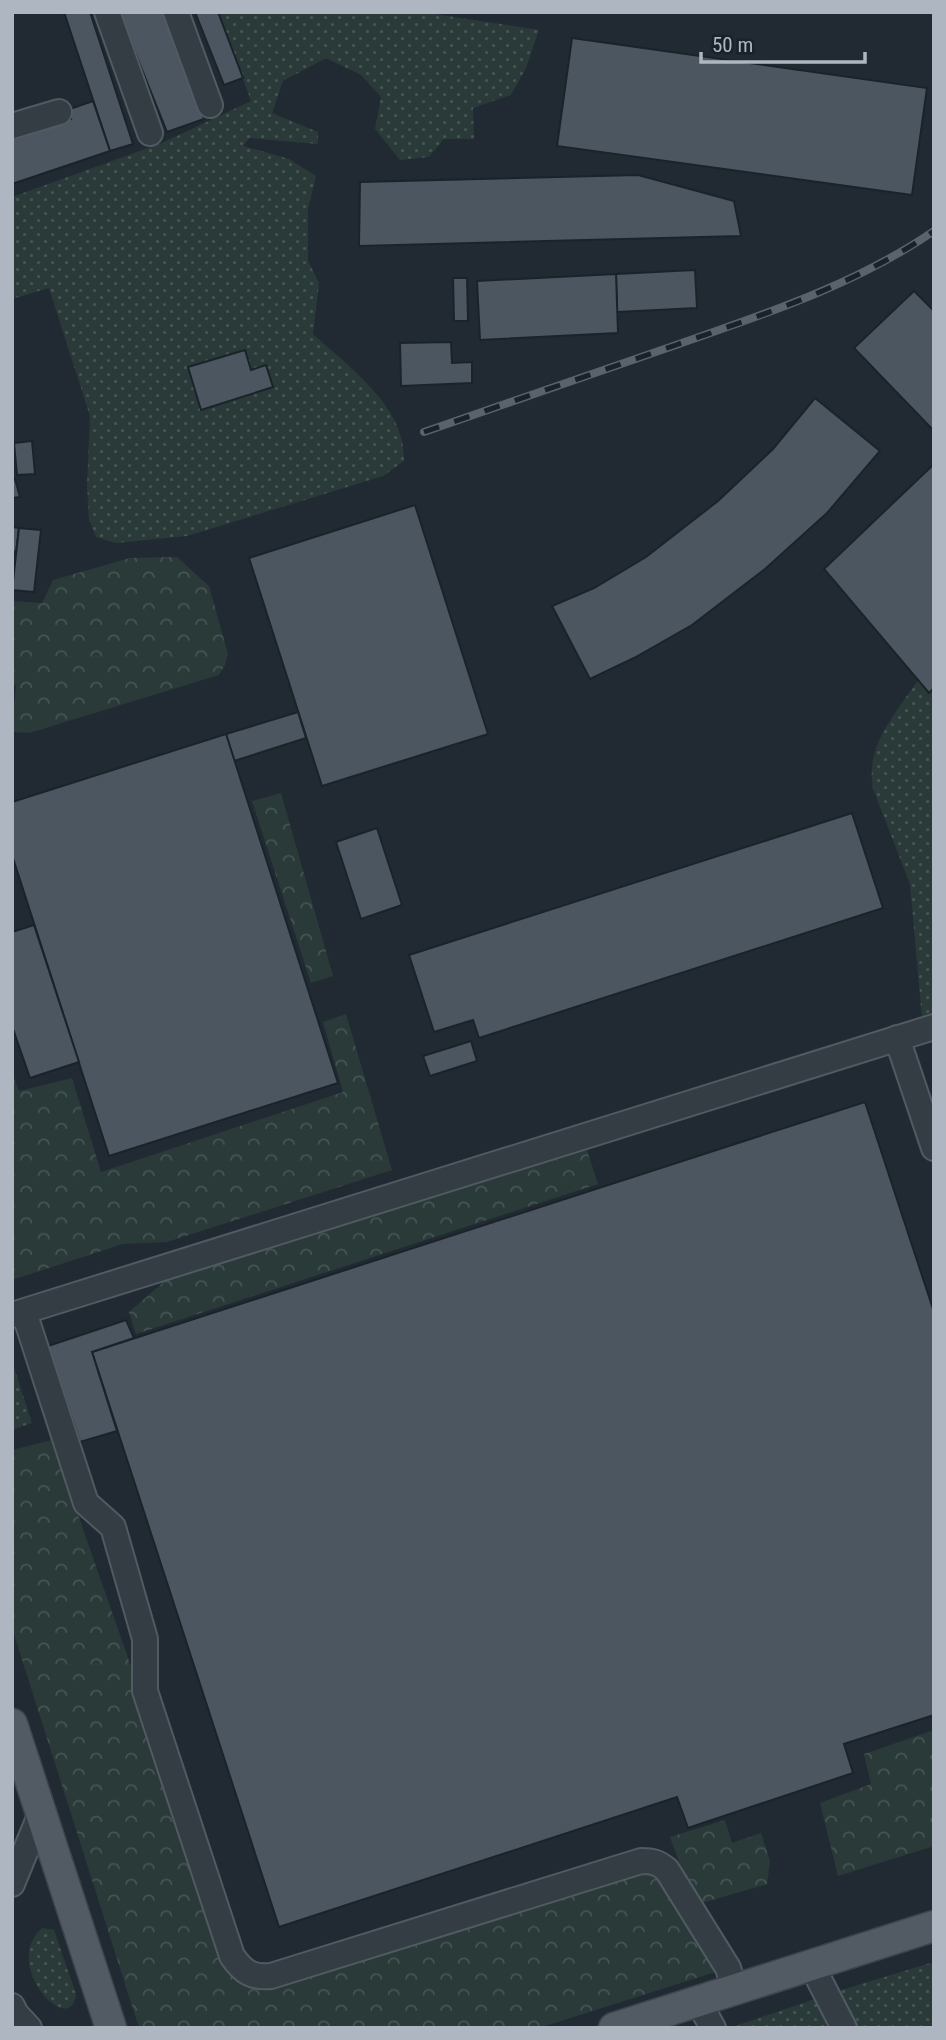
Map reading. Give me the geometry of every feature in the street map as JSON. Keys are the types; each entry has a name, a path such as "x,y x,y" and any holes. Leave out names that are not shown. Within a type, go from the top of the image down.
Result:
{"main road":[{"path":"12,1724 103,2026"},
{"path":"614,2028 934,1926"}],"street":[{"path":"107,12 150,134"},
{"path":"176,12 210,105"},
{"path":"12,126 59,112"},
{"path":"735,1990 728,1968 667,1870 648,1861 271,1976 248,1974 239,1966 232,1956 145,1691 145,1639 113,1527 86,1503 18,1314 934,1027"},
{"path":"897,1038 934,1148"},
{"path":"12,1884 41,1814"},
{"path":"812,1966 844,2028"},
{"path":"698,2001 713,2028"},
{"path":"12,2006 29,2028"}],"green space":[{"path":"219,12 422,12 539,30 526,68 511,95 473,108 474,139 444,139 429,157 400,160 375,129 381,97 361,75 326,58 283,81 272,113 318,132 318,144 249,138 243,146 289,159 316,176 308,209 308,261 319,283 313,334 359,375 386,406 402,441 404,461 383,476 187,536 116,543 96,537 89,520 87,485 90,416 49,288 12,299 12,197 162,143 251,101"},
{"path":"177,557 209,586 228,654 219,675 29,733 12,732 16,685 12,684 12,601 42,603 53,580 130,558"},
{"path":"918,680 929,693 934,688 934,1026 923,1030 910,884 873,789 872,773 873,758 884,731"},
{"path":"281,793 333,976 311,983 252,801"},
{"path":"346,1014 392,1170 167,1242 123,1244 12,1280 12,1073 19,1091 72,1078 101,1172 343,1092 323,1022"},
{"path":"585,1144 598,1184 136,1334 129,1312 173,1274"},
{"path":"12,1361 32,1423 12,1430"},
{"path":"52,1440 232,1956 248,1974 655,1862 728,1968 539,2028 139,2028 12,1628 12,1450"},
{"path":"934,1730 934,1846 838,1876 820,1803 871,1784 864,1754"},
{"path":"725,1820 732,1843 761,1833 770,1861 767,1884 695,1905 670,1837"},
{"path":"42,1928 54,1930 76,1994 71,2006 63,2008 52,2003 41,1992 33,1977 29,1960 31,1943"},
{"path":"934,1962 934,2028 854,2028 838,1991"},
{"path":"815,1999 829,2028 732,2027"}],"building":[{"path":"64,12 90,12 133,144 110,151"},
{"path":"119,12 163,12 204,119 167,132"},
{"path":"195,12 218,12 243,78 224,85"},
{"path":"572,38 927,88 912,195 557,146"},
{"path":"93,101 110,151 12,184 12,139 71,119 67,110"},
{"path":"638,175 734,201 741,236 359,246 360,182"},
{"path":"695,270 697,308 617,312 616,274"},
{"path":"616,274 618,333 480,340 477,281"},
{"path":"453,278 467,278 468,321 454,321"},
{"path":"914,291 934,311 934,431 854,348"},
{"path":"451,342 452,363 472,362 472,383 401,386 400,343"},
{"path":"245,350 251,370 266,365 273,387 201,410 188,367"},
{"path":"815,398 880,451 827,513 765,569 692,625 590,679 552,606 594,588 646,557 718,501 773,449"},
{"path":"32,441 35,474 17,475 14,443"},
{"path":"934,464 934,688 929,693 824,569"},
{"path":"15,479 20,497 12,498 12,480"},
{"path":"415,505 488,734 322,786 249,558"},
{"path":"12,527 19,528 16,552 12,551"},
{"path":"19,528 41,530 34,592 12,590"},
{"path":"298,712 306,738 234,761 226,734"},
{"path":"226,734 338,1083 109,1156 12,855 12,802"},
{"path":"852,813 883,908 479,1038 473,1020 434,1032 409,955"},
{"path":"377,828 402,905 361,919 336,842"},
{"path":"34,925 79,1062 30,1078 12,1026 12,932"},
{"path":"471,1041 477,1061 430,1076 423,1056"},
{"path":"865,1102 934,1312 934,1715 844,1744 853,1773 688,1828 677,1797 279,1927 92,1352"},
{"path":"126,1320 134,1338 92,1352 117,1431 80,1442 48,1346"}],"railway":[{"path":"424,432 809,297 873,267 934,231"}]}
